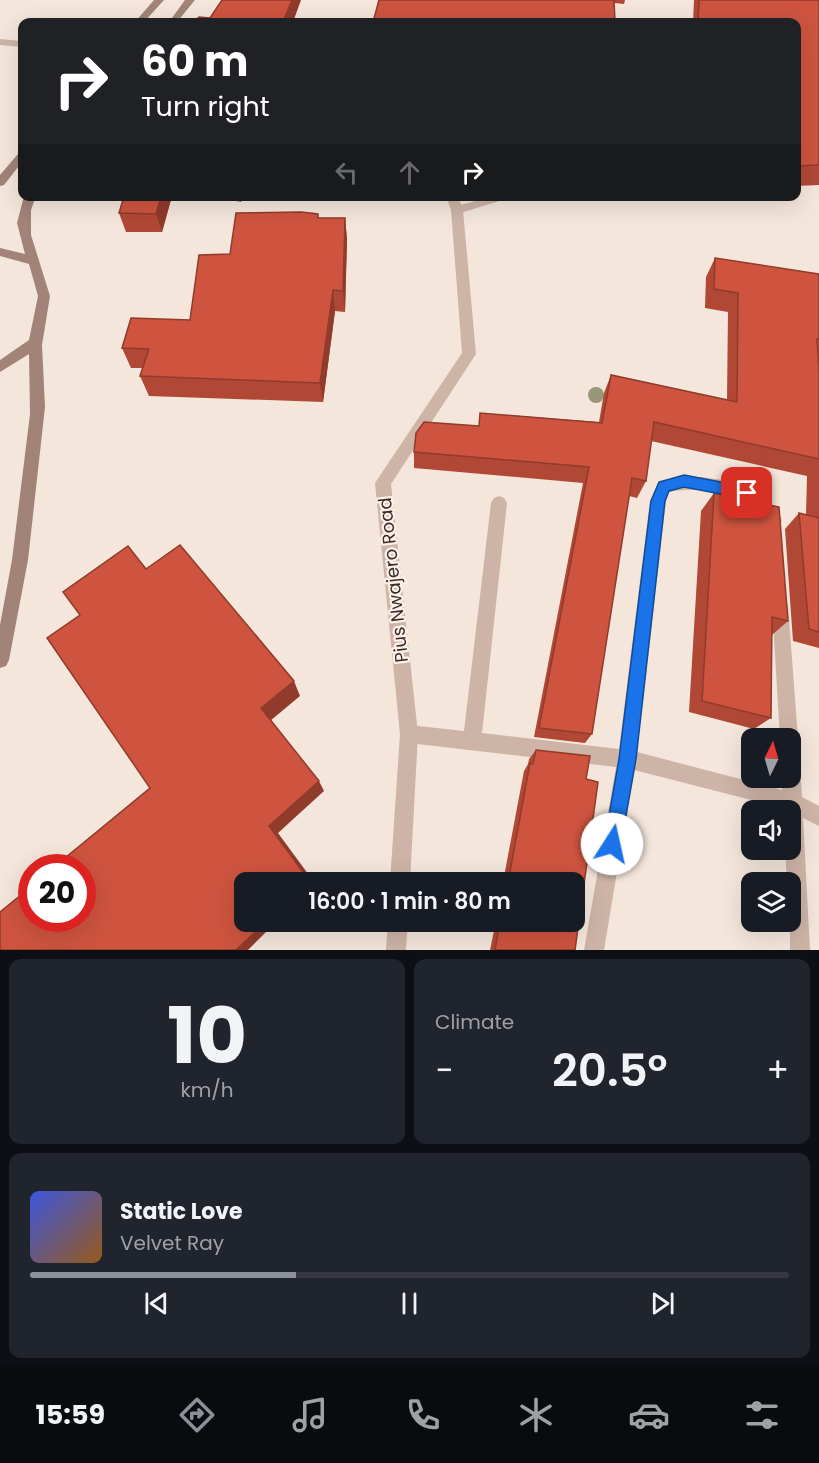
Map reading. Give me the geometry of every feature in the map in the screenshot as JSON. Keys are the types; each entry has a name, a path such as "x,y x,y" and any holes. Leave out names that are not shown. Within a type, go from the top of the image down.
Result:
{"main road":[{"path":"143,18 159,0"},
{"path":"176,18 190,0"},
{"path":"0,182 18,161"},
{"path":"0,660 10,626 27,511 39,402 35,343 44,298 41,278 31,260 24,226 28,201"},
{"path":"0,252 31,260"},
{"path":"0,367 35,343"}],"street":[{"path":"0,42 18,44"},
{"path":"454,203 470,201"},
{"name":"Pius Nwajero Road","path":"401,872 409,734 383,483 469,354 454,203"},
{"path":"594,950 627,759 658,501 664,486 684,481 747,493 762,502 774,520 776,543"},
{"path":"472,741 499,503"},
{"path":"779,589 788,728"},
{"path":"409,734 627,759 783,800"},
{"path":"801,807 819,816"},
{"path":"796,860 800,950"},
{"path":"396,950 397,932"}],"building":[{"path":"222,0 292,0 285,18 210,18"},
{"path":"379,0 614,0 615,18 374,18"},
{"path":"699,0 819,0 819,165 801,166 801,18 698,18"},
{"path":"123,201 160,201 156,214 119,213"},
{"path":"236,213 318,214 318,218 345,218 343,291 333,290 320,383 140,376 149,349 122,348 131,318 190,320 199,255 230,254"},
{"path":"715,258 819,274 819,339 817,339 819,459 654,422 646,481 632,478 592,734 539,728 589,467 414,452 416,433 424,422 479,426 480,413 602,423 611,375 737,402 738,293 714,289"},
{"path":"714,493 779,507 788,621 772,617 771,718 702,701"},
{"path":"799,513 819,518 819,632 809,629"},
{"path":"180,545 294,681 261,708 319,781 269,826 303,872 234,872 234,932 255,932 236,950 0,950 0,912 18,897 18,932 96,932 96,854 70,854 150,788 47,638 80,615 63,592 128,546 146,569"},
{"path":"536,750 590,756 586,779 598,782 585,877 585,872 510,872 530,763 533,764"},
{"path":"498,932 577,932 575,950 495,950"}],"route":[{"path":"612,844 627,759 658,501 664,486 684,481 747,493"}]}
